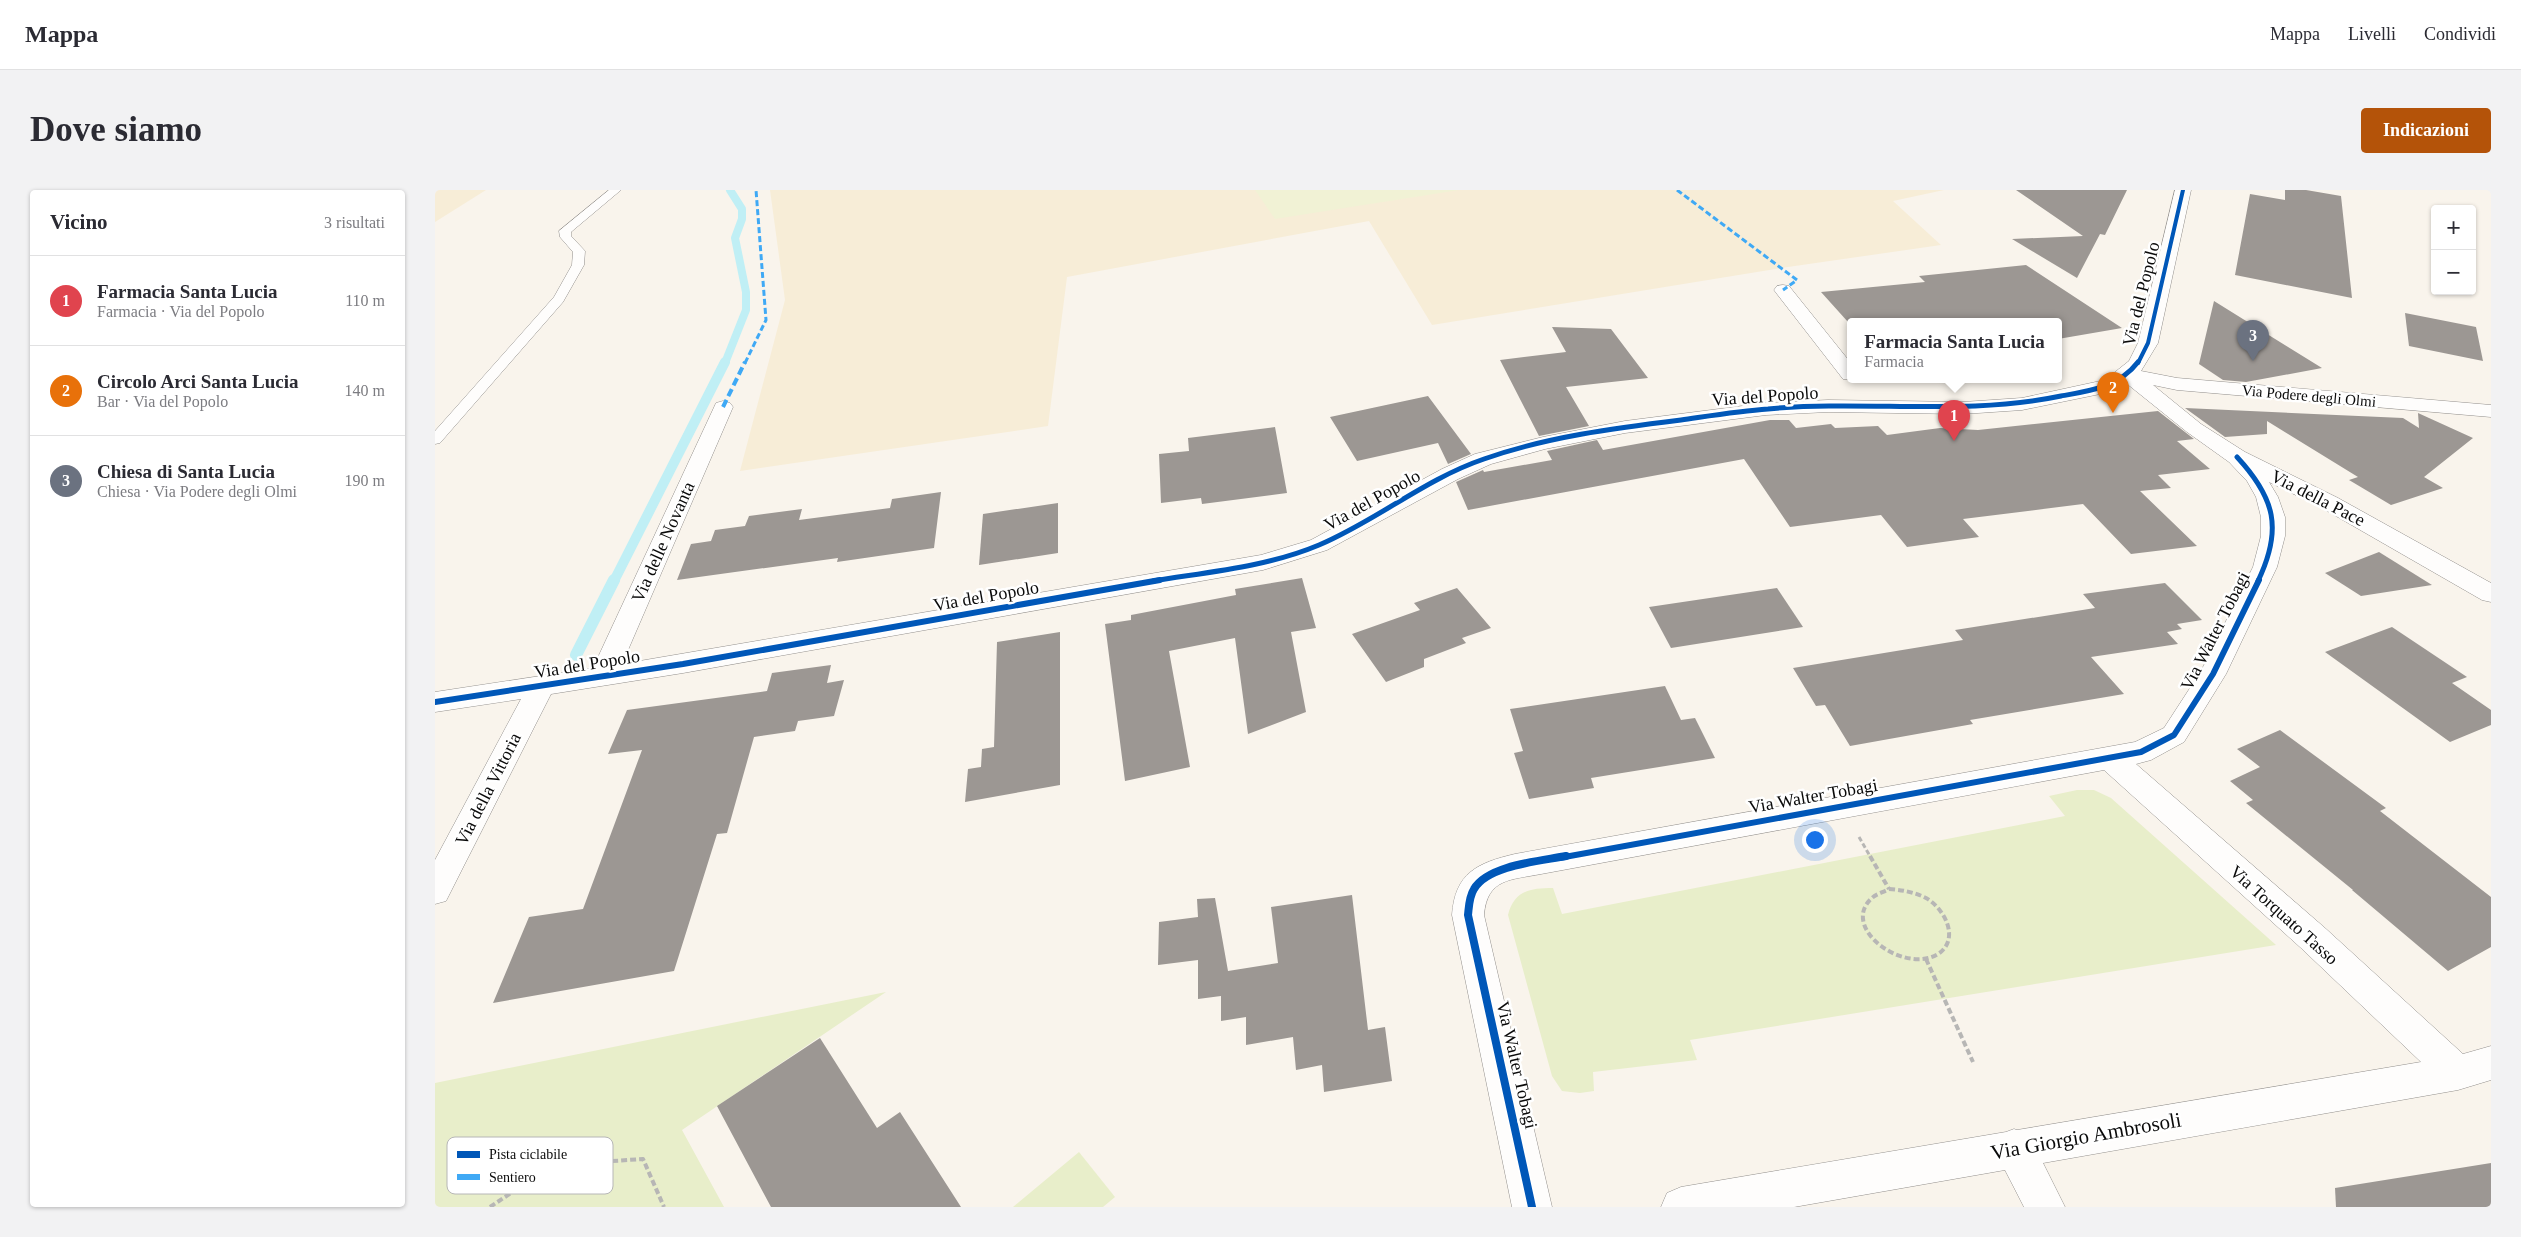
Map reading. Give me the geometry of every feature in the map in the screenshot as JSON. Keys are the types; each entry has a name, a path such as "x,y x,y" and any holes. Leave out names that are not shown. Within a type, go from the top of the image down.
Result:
{"street":[{"name":"Via del Popolo","path":"435,702 540,688 1263,562 1319,545 1450,474 1483,459 1572,437 1735,411 1828,406 1963,408 2022,404 2098,389 2127,374 2137,364 2147,343 2183,190"},
{"path":"1783,290 1847,371"},
{"name":"Via Podere degli Olmi","path":"2127,374 2177,384 2491,411"},
{"name":"Via della Pace","path":"2127,374 2194,428 2237,458 2338,507 2491,594"},
{"path":"1856,383 1876,407"},
{"name":"Via delle Novanta","path":"603,676 723,408"},
{"path":"2456,408 2491,426"},
{"name":"Via Walter Tobagi","path":"1532,1207 1468,915 1467,900 1474,886 1484,876 1541,861 2141,752 2174,736 2213,674 2265,567 2273,536 2273,517 2267,497 2256,478 2237,458"},
{"name":"Via della Vittoria","path":"435,891 540,688"},
{"name":"Via Torquato Tasso","path":"2109,758 2313,938 2475,1068"},
{"name":"Via Giorgio Ambrosoli","path":"1681,1207 2475,1068"},
{"path":"2014,1148 2045,1207"}],"lane":[{"path":"435,440 559,299 578,266 579,252 566,237 565,231 616,190"}],"path":[{"path":"1841,806 1889,889"},
{"path":"1889,889 1916,893 1939,910 1947,921 1948,945 1941,954 1926,959 1901,958 1875,942 1867,930 1863,919 1864,908 1869,899 1878,892 1889,889"},
{"path":"1926,959 1973,1062"},
{"path":"613,1161 643,1159 664,1207"},
{"path":"490,1207 510,1194"}],"shaded area":[{"path":"435,190 486,190 435,222"},
{"path":"770,190 1944,190 1893,201 1941,245 1781,268 1432,325 1369,221 1067,277 1048,426 740,471 785,300"}],"green space":[{"path":"1255,190 1459,190 1275,219"},
{"path":"2077,790 2094,790 2111,798 2276,945 1690,1040 1697,1060 1593,1072 1594,1091 1580,1093 1562,1091 1552,1076 1508,915 1514,901 1524,892 1553,888 1562,914 2065,816 2049,796"},
{"path":"886,992 682,1130 724,1207 435,1207 435,1083"},
{"path":"1079,1152 1115,1197 1103,1207 1013,1207"}],"building":[{"path":"2016,190 2127,190 2105,235 2100,234 2077,278 2012,239 2083,236"},
{"path":"2285,190 2306,190 2341,196 2352,298 2235,275 2250,194 2285,200"},
{"path":"2026,265 2122,328 2062,338 2062,318 1847,318 1847,321 1821,292 1925,282 1919,276"},
{"path":"2214,301 2322,368 2246,382 2223,380 2199,364"},
{"path":"2405,313 2476,327 2483,361 2409,346"},
{"path":"1552,327 1611,329 1648,378 1566,387 1589,426 1539,436 1500,360 1566,352"},
{"path":"1428,396 1471,454 1448,464 1438,443 1357,461 1330,417"},
{"path":"2185,408 2403,418 2419,428 2418,413 2473,438 2424,477 2443,488 2391,505 2349,480 2358,477 2267,421 2267,434 2225,437"},
{"path":"2158,411 2194,439 2177,441 2210,469 2158,475 2171,488 2140,491 2197,546 2131,554 2083,504 1963,519 1979,537 1907,547 1881,515 1790,527 1744,459 1468,510 1456,482 1483,470 1484,472 1552,460 1547,451 1597,440 1603,450 1770,420 1789,420 1796,428 1831,424 1835,428 1878,426 1887,435 1940,428 1978,430"},
{"path":"1275,427 1287,493 1202,504 1201,498 1161,503 1159,454 1189,451 1188,438"},
{"path":"941,492 934,548 837,562 838,558 677,580 691,544 711,541 715,530 745,526 749,516 802,509 799,520 890,508 892,499"},
{"path":"1058,503 1058,553 979,565 983,514"},
{"path":"2379,552 2432,585 2361,596 2325,573"},
{"path":"1302,578 1316,628 1291,632 1306,712 1248,734 1235,638 1169,651 1190,767 1125,781 1105,624 1131,620 1131,615 1236,595 1235,589"},
{"path":"2165,583 2202,620 2177,624 2182,629 2167,632 2178,644 2091,657 2124,694 1970,720 1973,724 1850,746 1825,705 1816,706 1793,668 1963,640 1955,630 2095,608 2083,594"},
{"path":"1457,588 1491,628 1462,638 1466,643 1424,659 1424,667 1386,682 1352,634 1420,610 1414,603"},
{"path":"1777,588 1803,627 1671,648 1649,607"},
{"path":"2392,627 2467,677 2452,683 2491,710 2491,725 2450,742 2325,652"},
{"path":"1060,632 1060,785 965,802 968,769 981,767 982,749 994,747 997,642"},
{"path":"831,665 827,683 844,680 834,716 798,721 795,731 754,737 727,833 717,834 674,971 493,1003 529,917 583,909 642,750 608,754 627,710 767,691 772,673"},
{"path":"1665,686 1681,720 1695,718 1715,758 1591,778 1594,788 1529,799 1514,753 1523,751 1510,709"},
{"path":"2280,730 2386,808 2380,811 2491,897 2491,947 2448,971 2353,890 2246,803 2253,800 2230,781 2260,767 2237,749"},
{"path":"1352,895 1368,1030 1385,1027 1392,1081 1324,1092 1322,1065 1296,1070 1293,1037 1246,1045 1246,1017 1221,1021 1221,996 1198,999 1198,960 1158,965 1159,922 1198,917 1197,899 1215,898 1228,971 1278,963 1271,907"},
{"path":"820,1038 877,1128 900,1112 961,1207 771,1207 717,1106"},
{"path":"2491,1163 2491,1207 2336,1207 2335,1188"}],"waterway":[{"path":"725,363 746,310 746,292 735,238 742,219 742,209 730,190"},
{"path":"614,581 725,362"},
{"path":"576,655 614,580"}],"marked path":[{"path":"723,407 766,320 766,297 756,190"},
{"path":"1677,190 1797,280 1783,290"}],"cycle path":[{"path":"435,702 683,664 1263,562 1319,545 1450,474 1483,459 1543,443 1625,427 1766,409 1828,406 1963,408 2022,404 2098,389 2112,384 2127,374 2137,364 2148,343 2183,190"},
{"path":"1532,1207 1468,915 1469,900 1481,880 1491,874 1515,866 2141,752 2174,735 2213,674 2265,567 2273,536 2273,517 2267,497 2256,478 2237,457"}],"place":[{"name":"Chiesa di Santa Lucia","path":"2253,361"},
{"name":"Circolo Arci Santa Lucia","path":"2113,413"},
{"name":"Farmacia Santa Lucia","path":"1954,441"}]}
